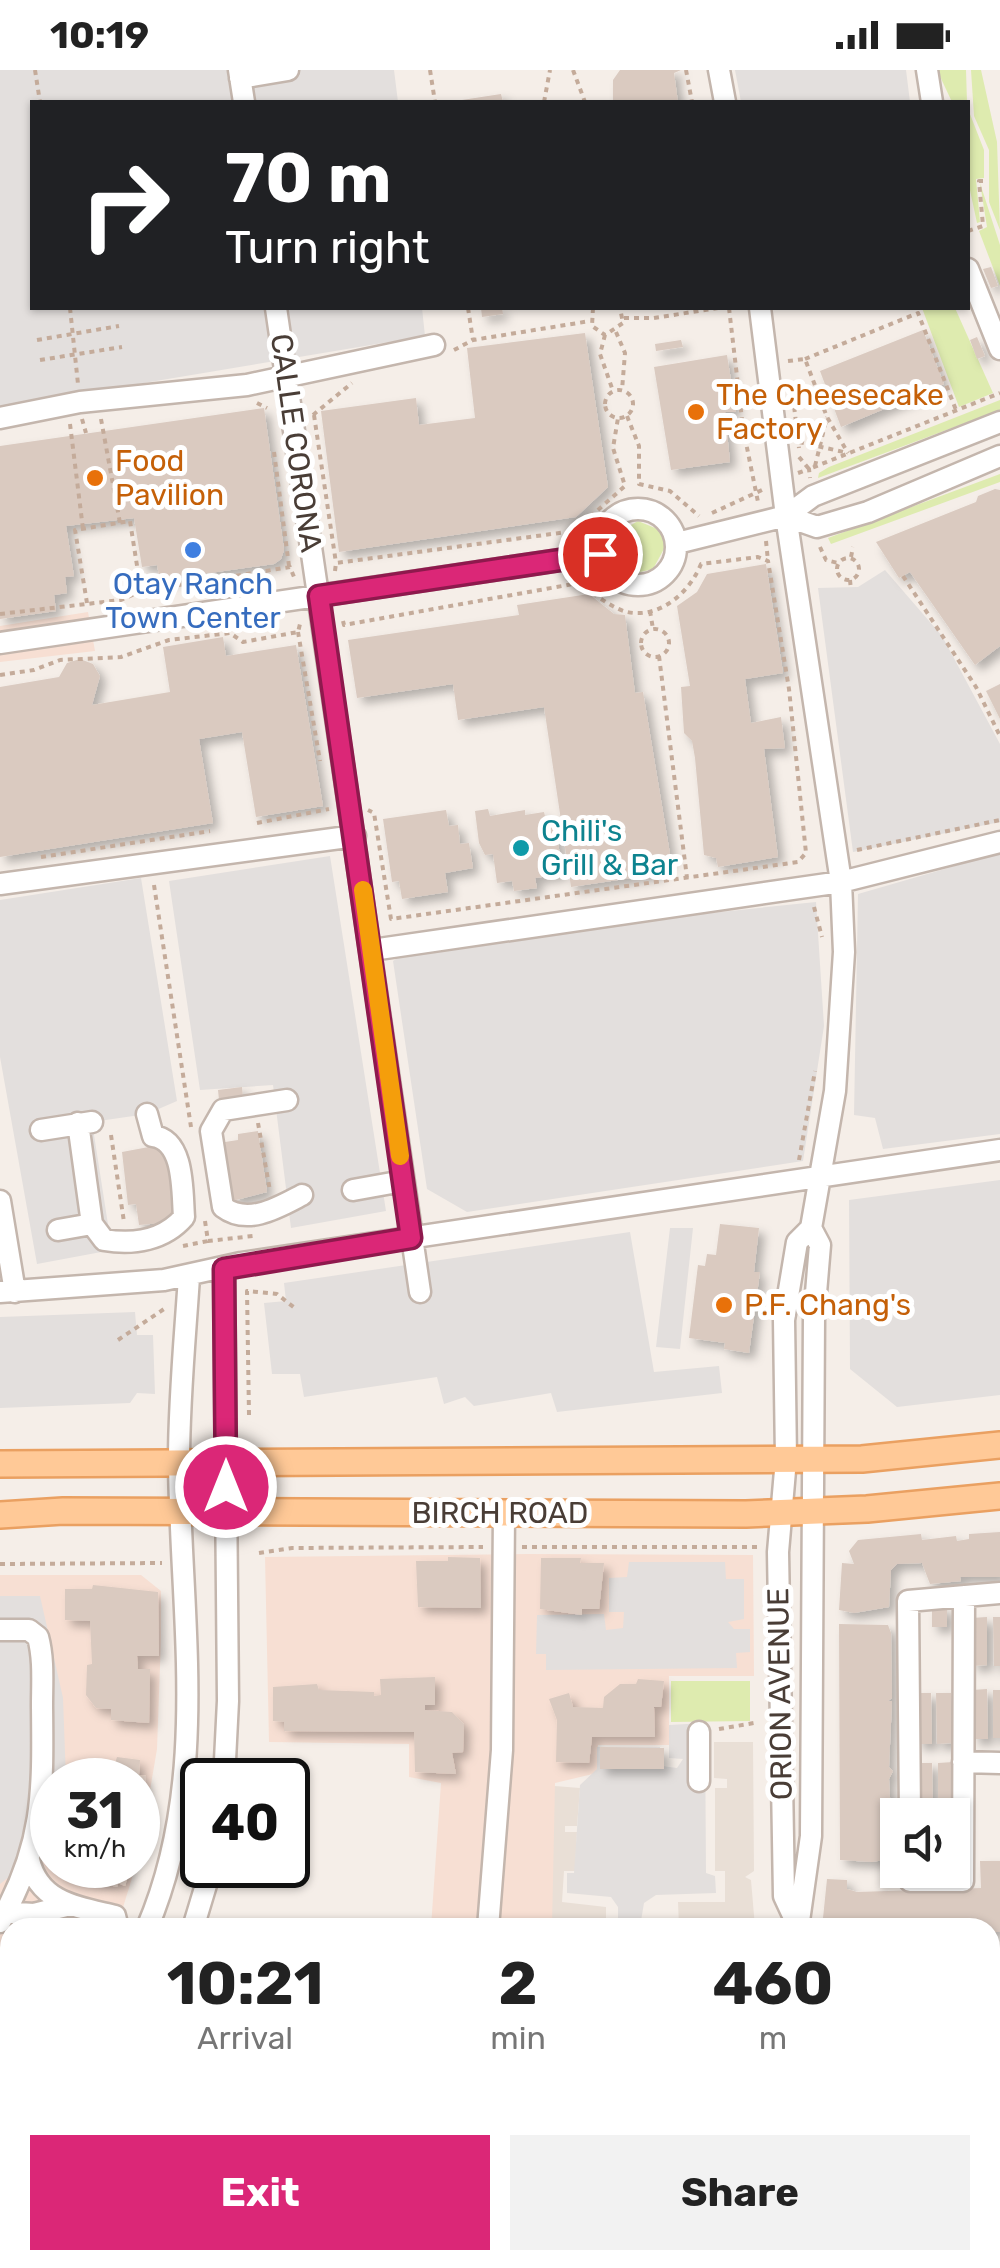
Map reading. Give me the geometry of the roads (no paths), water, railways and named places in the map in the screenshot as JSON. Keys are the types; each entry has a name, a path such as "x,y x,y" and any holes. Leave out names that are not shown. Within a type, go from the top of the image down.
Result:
{"main road":[{"name":"BIRCH ROAD","path":"0,1464 816,1459 1000,1444"},
{"name":"BIRCH ROAD","path":"0,1515 781,1513 1000,1496"}],"street":[{"path":"244,100 239,74 288,70"},
{"path":"719,70 725,100"},
{"path":"927,70 932,100"},
{"path":"970,274 1000,349"},
{"name":"CALLE CORONA","path":"276,310 420,1292"},
{"path":"760,310 786,516 842,882 844,952 834,1091 811,1228"},
{"path":"0,418 80,402 247,385 288,373 434,345"},
{"path":"676,543 786,516 813,496 1000,422"},
{"path":"786,516 818,527 1000,456"},
{"path":"632,509 657,514 666,521 676,543 670,568 650,584 624,583 604,566 600,554 604,530 611,520 632,509"},
{"path":"0,644 600,554"},
{"path":"0,884 355,836"},
{"path":"372,950 842,882 1000,842"},
{"path":"287,1100 223,1110 212,1131 224,1208 242,1215 269,1211 302,1195"},
{"path":"40,1130 85,1122 104,1240 120,1243 169,1235 184,1218 176,1151 162,1138 153,1136 147,1114"},
{"path":"0,1201 7,1292 189,1277 411,1238 1000,1150"},
{"path":"353,1190 403,1181"},
{"path":"58,1230 102,1226"},
{"name":"ORION AVENUE","path":"794,1918 784,1896 778,1552 786,1459 784,1320 798,1242 811,1228 820,1246 814,1318 812,1836 799,1918"},
{"path":"224,1269 224,1758"},
{"path":"151,1918 169,1866 186,1756 189,1650 179,1461 189,1277"},
{"path":"489,1918 502,1731 504,1514"},
{"path":"910,1798 908,1600 1000,1593"},
{"path":"963,1798 964,1596"},
{"path":"0,1630 30,1630 38,1637 41,1648 40,1821 25,1877 2,1915"},
{"path":"699,1732 699,1781"},
{"path":"963,1762 1000,1763"},
{"path":"28,1859 41,1889 70,1905 116,1918"},
{"path":"197,1918 205,1888"},
{"path":"2,1915 34,1914 70,1905"},
{"path":"34,1914 39,1918"}],"place":[{"name":"The Cheesecake Factory","path":"696,412"},
{"name":"Food Pavilion","path":"95,478"},
{"name":"Otay Ranch Town Center","path":"193,550"},
{"name":"Chili's Grill & Bar","path":"521,848"},
{"name":"P.F. Chang's","path":"724,1305"}]}
